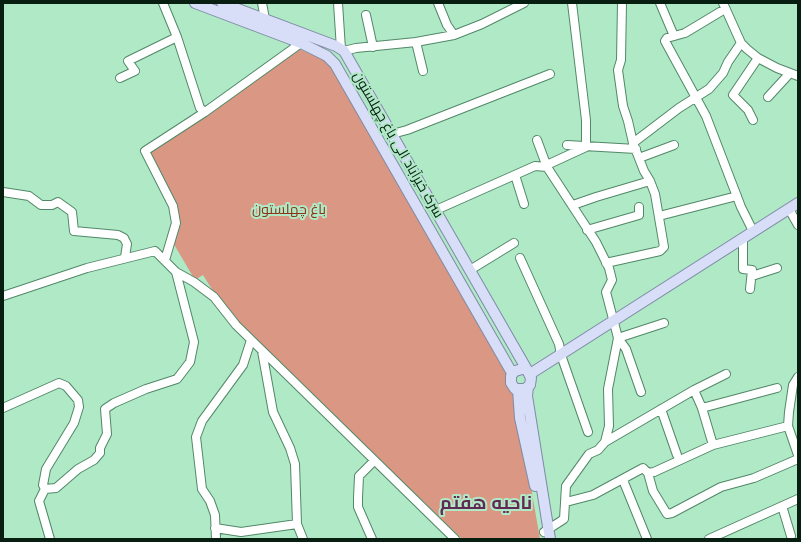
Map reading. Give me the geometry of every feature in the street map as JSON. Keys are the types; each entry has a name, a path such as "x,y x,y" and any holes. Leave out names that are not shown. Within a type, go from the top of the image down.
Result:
{"main road":[{"name":"سرک خیرآباد الی باغ چهلستون","path":"195,3 301,43 327,56 335,64 512,373"},
{"path":"226,4 265,18 343,50 528,371 531,382 523,389"},
{"path":"546,535 527,396 523,389 511,383 512,373 519,369 528,371 561,355 798,203"}],"street":[{"path":"163,3 177,37 200,108 205,112"},
{"path":"262,3 265,18"},
{"path":"338,3 343,50 416,42 454,34 482,24 524,3"},
{"path":"438,3 447,25 454,34"},
{"path":"572,3 586,120 586,147"},
{"path":"606,263 663,250 659,216 650,181 634,146 623,106 618,70 621,60 622,3"},
{"path":"660,3 674,36"},
{"path":"753,231 741,207 718,145 696,96 665,41 674,36 685,33 724,6 741,43 758,58 777,68 798,76"},
{"path":"366,15 372,47"},
{"path":"120,78 135,71 128,61 177,37"},
{"path":"416,42 423,71"},
{"path":"165,260 176,223 173,206 145,151 205,112 301,43"},
{"path":"567,145 586,147 634,146 696,96 705,92 715,82 741,43"},
{"path":"752,120 748,110 733,94 758,58"},
{"path":"768,97 790,73"},
{"path":"392,134 407,130 550,74"},
{"path":"537,140 547,167 596,242 606,263 612,280 606,292 618,338 626,350 640,392"},
{"path":"639,158 674,145"},
{"path":"436,210 535,166 547,167 549,164 586,147"},
{"path":"515,175 524,204"},
{"path":"573,206 596,196 650,181"},
{"path":"3,192 29,196 41,204 52,205 58,202 72,212 74,231 118,235 124,238 127,244 126,257"},
{"path":"659,216 737,196"},
{"path":"587,230 639,215 639,207"},
{"path":"788,209 798,224"},
{"path":"743,238 743,268 752,269 750,289"},
{"path":"470,270 514,243"},
{"path":"3,296 48,280 126,257 142,255 155,251 176,272 194,282 214,298 236,326 455,539"},
{"path":"520,258 559,344 561,355 588,432"},
{"path":"752,276 777,268"},
{"path":"45,489 56,488 78,469 94,460 100,453 100,448 107,434 105,409 114,403 146,389 177,379 190,362 194,342 176,272"},
{"path":"618,338 664,323"},
{"path":"606,442 609,426 608,389 618,338"},
{"path":"216,539 214,516 210,501 202,489 196,438 202,421 243,365 251,340"},
{"path":"262,350 274,412 290,448 295,464 297,524 303,539"},
{"path":"546,535 564,519 566,486 589,454 598,450 606,442 661,409 726,374"},
{"path":"566,502 593,495 643,468 648,473 653,491 667,514 672,514 722,487 754,478 798,460 788,426 788,412 793,385 798,377"},
{"path":"3,408 59,383 66,386 78,400 79,407 74,423 46,469 43,484 45,489 39,500 50,539"},
{"path":"702,408 777,388"},
{"path":"694,390 702,408 713,445"},
{"path":"661,409 677,455"},
{"path":"648,473 654,472 713,445 788,426"},
{"path":"372,539 358,506 358,498 359,476 374,461"},
{"path":"623,480 647,539"},
{"path":"709,539 798,499"},
{"path":"782,506 791,536"},
{"path":"215,528 241,532 297,524"}],"green space":[{"name":"باغ چهلستون","path":"295,47 328,62 508,372 511,390 515,396 540,539 462,539 225,310 203,275 195,280 172,241 181,224 147,151"}],"district":[{"name":"ناحیه هفتم","path":"486,504"}]}
